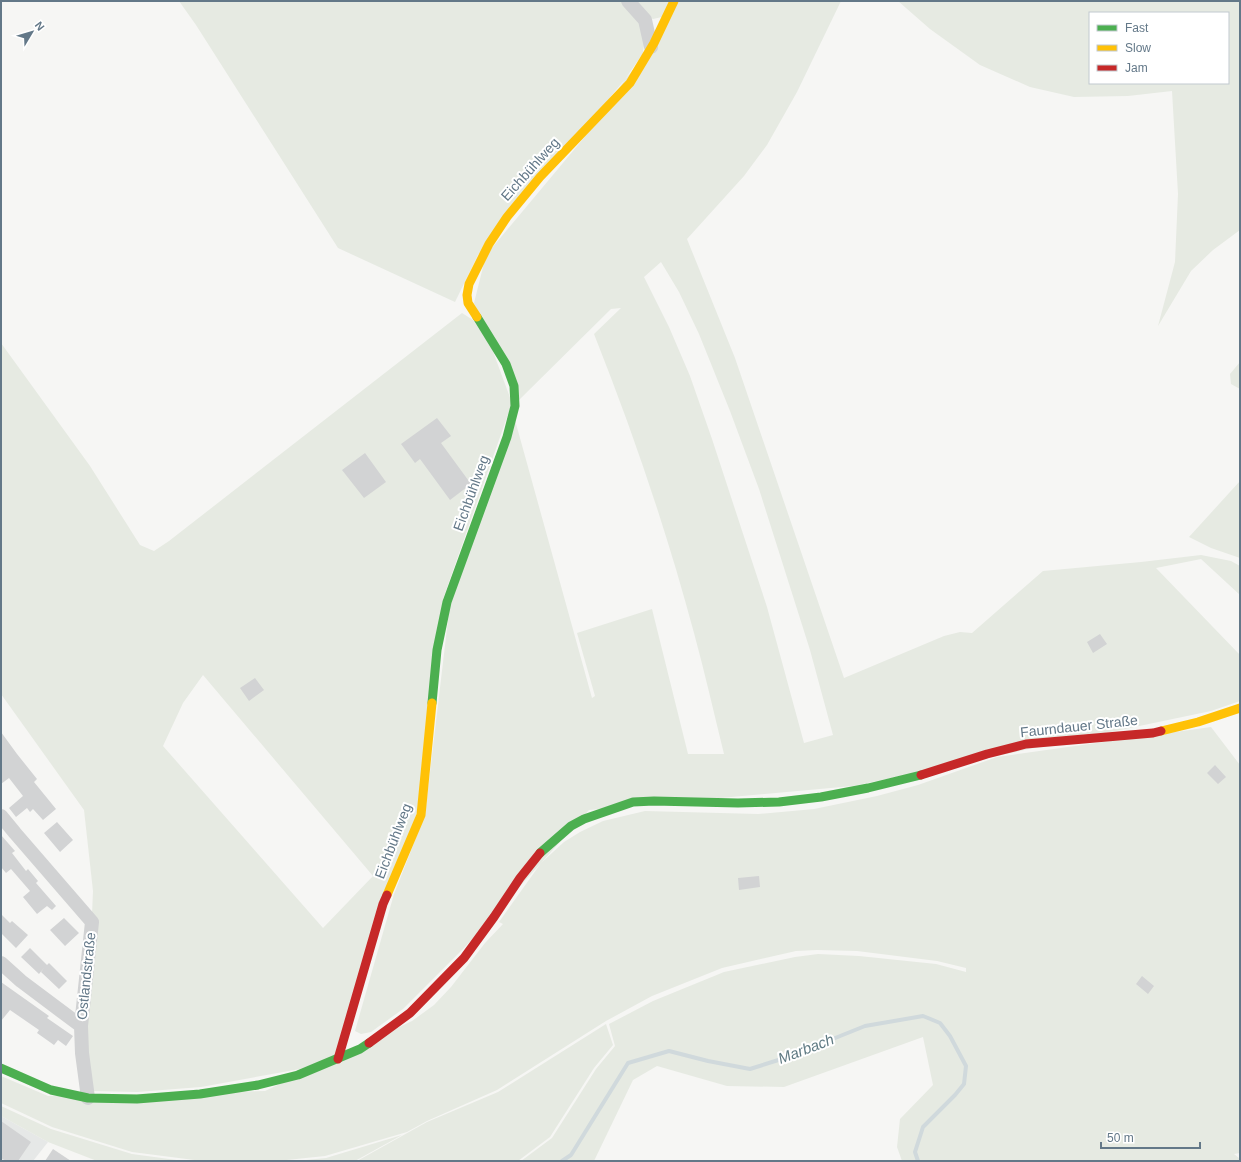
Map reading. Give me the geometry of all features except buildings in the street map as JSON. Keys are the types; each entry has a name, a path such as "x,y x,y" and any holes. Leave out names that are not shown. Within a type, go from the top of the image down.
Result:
{"street":[{"path":"628,1 645,20 651,47"},
{"name":"Eichbühlweg","path":"338,1060 383,904 421,815 437,650 446,602 507,437 515,406 514,386 506,364 468,304 467,295 469,284 489,244 507,217 540,177 630,83 639,70 666,20 674,1"},
{"name":"Faurndauer Straße","path":"1,1068 50,1090 88,1098 113,1099 137,1099 200,1094 258,1085 298,1075 338,1060 360,1049 410,1013 464,958 520,878 541,851 570,826 584,819 633,802 779,802 845,793 921,775 987,754 1026,744 1153,733 1198,722 1240,708"},
{"name":"Ostlandstraße","path":"1,816 92,922 81,1026 82,1053 88,1098"},
{"path":"1,963 21,981 81,1026"}],"shaded area":[{"path":"179,1 624,1 646,31 642,59 478,255 455,302 338,248 196,25"},
{"path":"633,1 671,1 662,17 653,19"},
{"path":"679,1 841,1 797,92 767,145 744,176 687,239 735,358 844,678 944,636 960,632 972,633 1043,571 1201,555 1231,561 1240,566 1240,595 1201,559 1156,568 1240,655 1240,701 1211,711 853,786 589,810 464,948 403,1009 371,1032 361,1034 355,1031 394,894 425,815 450,603 515,420 592,698 595,696 577,633 652,609 688,754 724,754 684,595 661,520 636,445 594,334 621,308 611,309 519,400 474,303 486,255 588,133","holes":["661,262 679,292 699,334 759,489 810,650 833,735 804,743 767,607 712,439 690,376 669,327 644,277"]},
{"path":"898,1 1240,1 1240,230 1213,250 1191,271 1158,326 1175,262 1178,194 1172,91 1128,96 1074,97 1030,87 980,65 930,29"},
{"path":"462,313 473,320 491,346 512,403 443,599 417,812 336,1056 300,1069 201,1087 137,1092 93,1091 86,1052 93,891 84,810 1,694 1,343 90,466 140,545 154,551 169,541","holes":["203,675 373,876 323,928 163,746 183,703"]},
{"path":"1240,362 1240,389 1231,384 1230,374"},
{"path":"1240,481 1240,558 1211,548 1189,537"},
{"path":"1211,727 1240,765 1240,1153 1234,1154 1239,1158 1239,1161 902,1161 897,1147 900,1119 933,1085 923,1037 784,1087 727,1086 657,1066 633,1080 594,1161 521,1161 552,1138 596,1069 615,1046 609,1024 653,1001 724,972 795,957 818,954 859,956 936,964 966,972 966,968 937,961 857,951 796,951 722,968 652,996 606,1021 497,1090 427,1121 407,1132 325,1156 277,1161 202,1161 132,1152 52,1127 1,1103 1,1076 48,1096 265,1091 412,1021 434,1005 451,987 485,943 503,924 499,922 541,863 564,842 580,832 603,821 645,811 758,814 814,809 877,796 918,785 997,757"},
{"path":"606,1024 613,1045 594,1068 550,1137 518,1161 357,1161 427,1122 498,1092"},
{"path":"1,1106 51,1129 132,1154 184,1161 97,1161 48,1142 1,1116"},
{"path":"1,1116 48,1142 33,1161 1,1161"},
{"path":"402,1135 355,1161 296,1161 326,1158"}],"waterway":[{"name":"Marbach","path":"562,1161 571,1155 628,1063 669,1051 708,1061 750,1069 788,1057 865,1026 923,1016 940,1023 950,1036 966,1066 964,1084 923,1127 915,1152 918,1161"}],"traffic: fast":[{"path":"432,703 437,650 447,602 507,437 515,406 514,386 506,364 477,317"},
{"path":"540,853 571,826 584,819 633,802 779,802 821,797 868,788 921,775"},
{"path":"1,1068 51,1090 88,1098 137,1099 200,1094 258,1085 298,1075 360,1049 369,1043"}],"traffic: slow":[{"path":"477,317 468,303 467,295 469,284 489,244 507,217 540,177 630,83 654,43 674,1"},
{"path":"387,895 421,815 432,703"},
{"path":"1161,731 1198,722 1240,708"}],"traffic: jam":[{"path":"921,775 987,754 1026,744 1153,733 1161,731"},
{"path":"369,1043 410,1013 464,958 520,878 540,853"},
{"path":"338,1059 383,904 387,895"}]}
